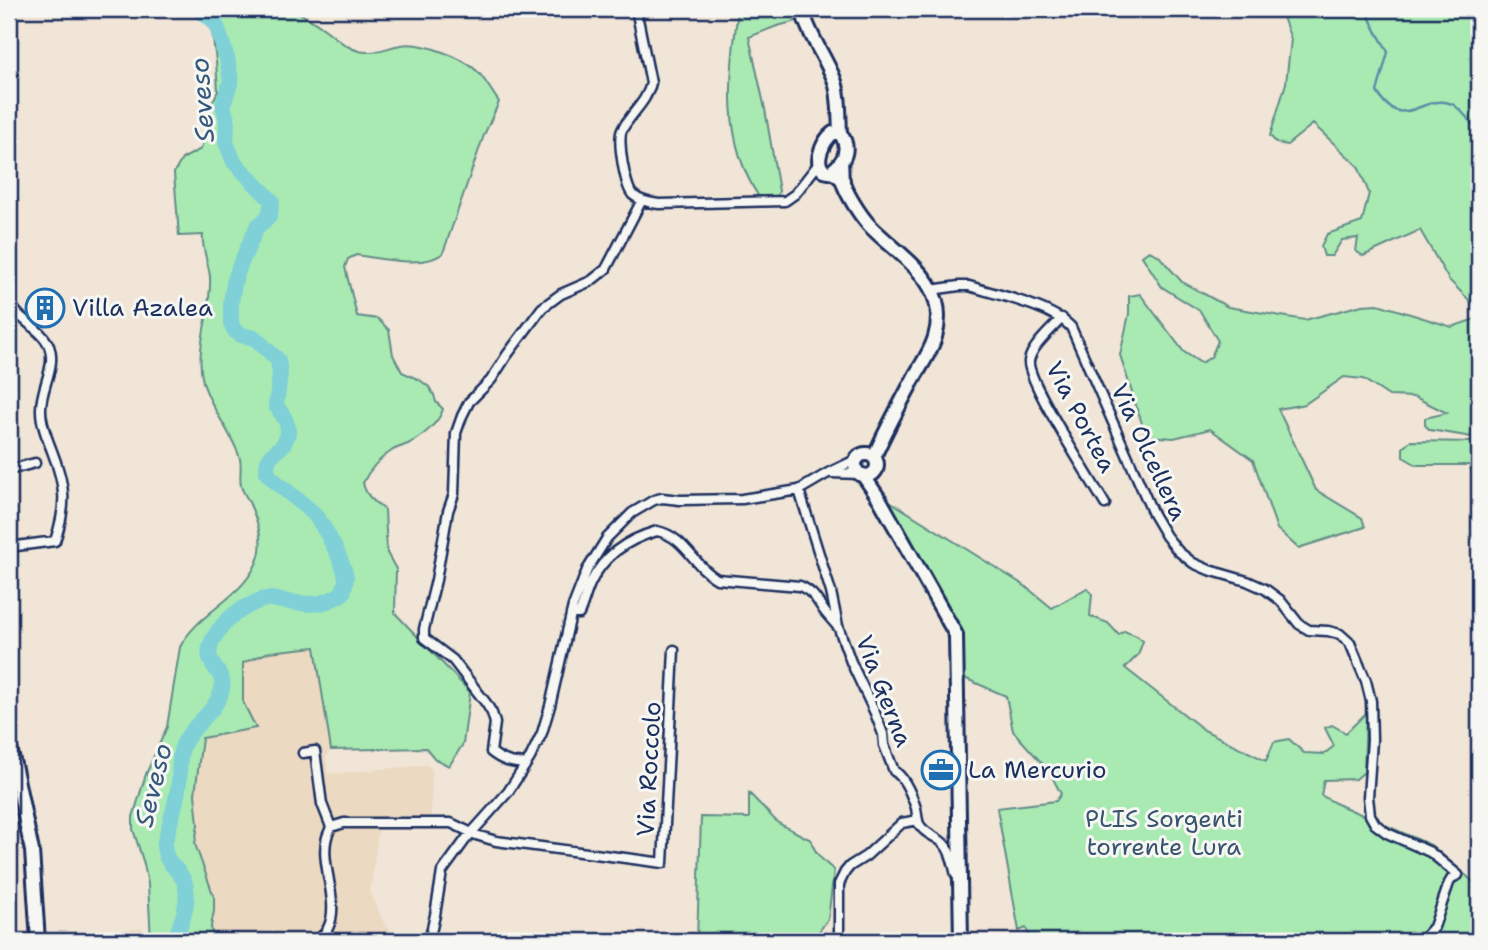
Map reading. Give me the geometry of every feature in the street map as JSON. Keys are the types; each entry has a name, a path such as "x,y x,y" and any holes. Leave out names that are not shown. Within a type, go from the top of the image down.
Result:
{"street":[{"path":"636,9 651,83 649,93 620,135 625,183 633,195 659,204 785,201 795,194 810,174 829,167 846,153 846,144 834,134"},
{"path":"802,9 805,22 834,79 838,94 834,134 821,149 829,167 843,180 868,223 918,269 927,281 936,303 934,338 886,429 867,460 855,468 880,500 956,635 960,888 964,939"},
{"path":"526,764 507,762 491,751 495,723 486,703 453,660 424,638 448,511 454,494 456,433 469,402 491,380 542,308 561,294 591,281 606,269 642,200"},
{"path":"931,290 969,286 1062,318"},
{"path":"9,302 47,341 50,348 51,364 41,411 45,432 63,484 64,503 55,541 9,547"},
{"name":"Via Portea","path":"1062,318 1032,351 1028,363 1032,376 1062,432 1105,504"},
{"name":"Via Olcellera","path":"1062,318 1071,327 1153,514 1178,551 1193,563 1209,570 1265,589 1280,600 1299,624 1310,629 1340,634 1350,643 1366,681 1371,701 1372,740 1368,797 1370,815 1375,824 1387,834 1430,852 1458,875 1448,883 1433,928 1423,939 1412,941"},
{"path":"429,941 442,872 472,832 502,800 526,764 542,733 571,614 587,570 602,545 619,525 649,501 662,498 742,499 799,490 828,473 867,460"},
{"path":"867,460 880,500"},
{"path":"9,470 35,463"},
{"path":"828,473 862,475"},
{"name":"Via Gerna","path":"799,490 831,592 838,626 875,713 894,771 903,778 921,828 949,850 960,888"},
{"path":"571,614 579,614 590,583 603,562 642,535 657,531 678,540 708,573 717,579 806,588 838,626"},
{"name":"Via Roccolo","path":"472,832 496,841 663,863 674,650"},
{"path":"9,744 32,851 38,941"},
{"path":"303,752 314,751 321,804 331,827 326,838 331,917 328,928 317,941"},
{"path":"838,941 839,884 845,872 902,823 918,820"},
{"path":"331,827 344,823 434,822 451,823 472,832"}],"shaded area":[{"path":"315,646 331,750 326,756 328,774 427,765 432,770 431,819 380,817 370,892 385,925 398,939 411,941 213,941 211,926 214,897 195,844 198,824 195,794 202,738 243,702 242,663 269,652"},
{"path":"143,928 138,941 43,940"}],"green space":[{"path":"193,9 290,9 359,51 375,51 409,44 430,48 452,56 477,71 499,102 484,135 443,253 435,258 414,261 356,255 348,259 345,267 357,316 378,319 389,330 393,355 402,372 429,387 436,402 443,409 429,429 384,457 363,483 369,496 385,510 387,553 396,569 395,613 470,692 463,744 449,766 435,759 426,748 331,750 315,647 269,652 243,663 243,702 256,728 202,738 195,794 198,824 195,844 214,897 211,926 213,941 151,941 148,884 133,829 133,817 146,774 167,727 180,647 198,623 244,582 253,570 260,549 256,520 241,486 240,459 203,382 201,356 210,277 203,235 179,236 174,173 182,159 201,149 209,122 209,109 218,91 211,24"},
{"path":"738,9 794,9 797,21 749,37 765,109 779,191 777,197 759,197 747,175 734,129 731,82"},
{"path":"1280,9 1479,9 1479,310 1449,280 1420,230 1363,256 1356,251 1358,238 1342,240 1332,256 1324,256 1321,246 1327,234 1362,222 1369,193 1358,166 1313,124 1287,145 1277,143 1270,136 1286,83 1291,39"},
{"path":"1149,251 1158,255 1182,282 1228,307 1305,320 1362,305 1378,304 1452,327 1475,319 1479,312 1479,485 1469,465 1417,465 1403,457 1403,448 1410,441 1475,442 1472,437 1430,430 1425,425 1425,418 1447,413 1415,397 1389,396 1363,379 1344,377 1305,404 1278,409 1316,490 1362,518 1365,527 1298,548 1277,529 1253,460 1210,429 1174,438 1146,436 1120,355 1129,314 1129,296 1140,294 1184,352 1201,363 1211,357 1218,341 1200,311 1162,287 1142,256"},
{"name":"PLIS Sorgenti torrente Lura","path":"888,500 1025,586 1052,608 1087,588 1092,594 1090,616 1108,623 1119,635 1124,631 1143,641 1138,655 1125,668 1204,730 1266,761 1274,742 1289,739 1304,753 1324,754 1334,746 1325,728 1332,725 1346,733 1366,713 1364,772 1356,779 1324,780 1321,795 1431,845 1477,885 1479,941 1031,941 1026,928 1019,931 997,808 1056,801 1061,794 1049,771 1013,731 1006,696 962,677 962,630"},
{"path":"749,793 778,823 811,840 817,853 834,870 828,919 812,941 697,941 701,817 749,818"}],"waterway":[{"name":"Seveso","path":"175,941 187,894 183,879 168,860 164,845 177,798 183,745 215,704 223,685 209,654 213,639 229,619 254,603 268,599 320,603 343,593 346,577 337,553 317,519 267,473 268,461 288,433 285,419 276,406 280,374 278,360 255,338 235,331 231,324 231,303 240,265 257,227 269,217 272,201 234,162 226,142 227,120 223,105 231,81 227,58 217,27 200,9"},
{"path":"1367,9 1388,52 1377,92 1386,104 1404,112 1431,103 1452,104 1479,133"}],"place":[{"name":"Villa Azalea","path":"45,308"},
{"name":"La Mercurio","path":"941,770"}]}
